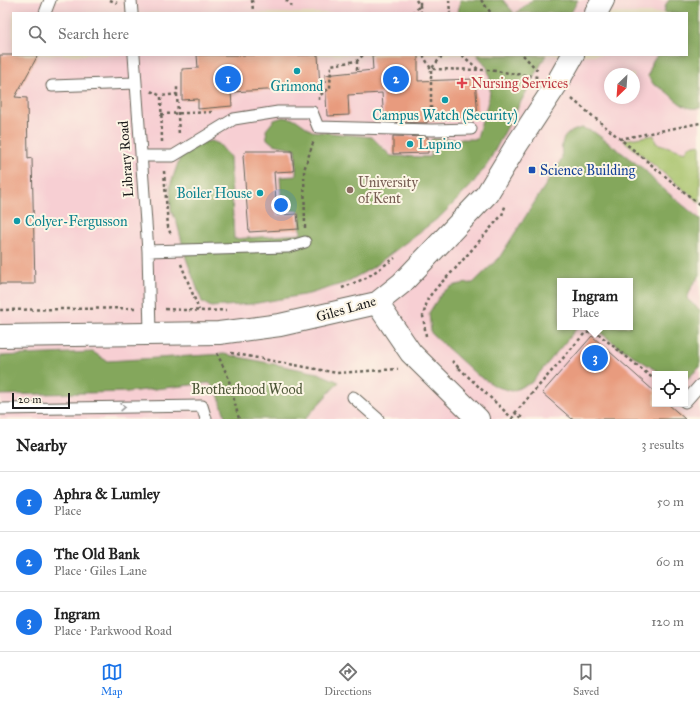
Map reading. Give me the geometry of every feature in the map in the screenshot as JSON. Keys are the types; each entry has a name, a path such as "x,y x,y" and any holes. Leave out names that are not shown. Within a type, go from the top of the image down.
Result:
{"street":[{"path":"597,12 603,0"},
{"name":"Giles Lane","path":"0,336 219,333 261,328 338,313 377,303 402,284 487,194 516,146 550,81 572,56"},
{"path":"377,303 411,353 478,419"}],"lane":[{"path":"45,12 50,0"},
{"path":"131,0 132,12"},
{"name":"Library Road","path":"134,56 148,251 150,333"},
{"path":"52,86 135,83"},
{"path":"141,156 173,156 234,119 278,112 312,112 318,127 432,130 471,129"},
{"path":"148,251 288,247 305,242"},
{"path":"688,399 700,385"},
{"path":"353,396 378,419"},
{"path":"0,409 202,406 206,419"}],"path":[{"path":"252,0 253,11"},
{"path":"286,0 294,9"},
{"path":"416,0 420,6"},
{"path":"420,0 421,12"},
{"path":"449,0 450,12"},
{"path":"481,0 490,12"},
{"path":"413,12 420,6"},
{"path":"424,56 431,69 432,130"},
{"path":"431,69 442,56"},
{"path":"463,56 479,70"},
{"path":"524,56 550,81 700,205"},
{"path":"356,61 357,73"},
{"path":"431,69 488,70"},
{"path":"177,85 180,152"},
{"path":"177,94 161,96 163,156 168,226 186,280 199,310"},
{"path":"569,104 572,99"},
{"path":"161,114 216,112"},
{"path":"619,139 700,123"},
{"path":"428,340 424,330 423,316 428,298 502,215 508,199"},
{"path":"449,359 512,419 515,413 585,333 596,332 652,378"},
{"path":"211,350 337,373 400,368"},
{"path":"216,350 228,377 239,419"},
{"path":"445,388 459,368"},
{"path":"515,413 524,419"}],"shaded area":[{"name":"University of Kent","path":"0,0 700,0 700,419 0,419"}],"green space":[{"path":"460,0 503,0 513,12 458,12"},
{"path":"532,0 578,0 572,12 517,12"},
{"path":"669,0 700,0 700,108 686,107 681,104 666,91 654,85 648,76 652,63 656,56 688,56 688,12 664,12 666,4"},
{"path":"478,56 545,56 487,165 469,188 441,216 372,268 345,283 309,294 252,304 211,307 202,302 186,258 177,223 171,210 170,186 180,157 202,142 212,141 219,144 230,157 234,239 301,234 300,211 282,210 280,177 296,176 296,149 273,144 267,139 266,130 274,120 283,117 295,119 312,131 372,137 391,156 431,157 431,139 477,139 487,105 490,88 490,80 485,65"},
{"path":"582,128 594,132 645,170 656,183 700,219 700,275 692,286 687,299 700,310 700,367 688,378 688,371 657,371 619,347 597,330 633,330 633,278 557,278 557,330 575,330 531,383 512,391 497,387 477,375 431,333 429,313 438,299 451,287 473,283 499,258 562,159 562,142 571,132"},
{"path":"654,135 656,143 685,152 690,146 700,144 700,203 623,140"},
{"name":"Brotherhood Wood","path":"93,352 107,361 224,354 318,373 339,382 305,419 226,419 217,391 209,383 128,392 0,395 0,356"}],"building":[{"name":"Colyer-Fergusson","path":"0,55 37,56 15,97 27,98 28,159 32,158 35,284 0,284"},
{"path":"197,56 318,56 320,87 231,92 232,106 198,109 198,99 182,100 182,69 198,68"},
{"path":"372,56 418,56 418,81 475,79 478,118 427,121 427,123 384,122 382,93 348,95 349,115 327,116 325,75 373,70"},
{"name":"Lupino","path":"393,136 428,137 428,153 393,154"},
{"name":"Boiler House","path":"246,151 292,151 294,171 274,172 277,215 297,214 299,229 249,232 243,156"},
{"path":"592,336 652,389 652,407 671,407 685,419 572,419 542,393"}],"place":[{"name":"Grimond","path":"297,71"},
{"name":"Aphra & Lumley","path":"228,79"},
{"name":"The Old Bank","path":"396,79"},
{"name":"Nursing Services","path":"462,83"},
{"name":"Campus Watch (Security)","path":"445,100"},
{"name":"Lupino","path":"410,144"},
{"name":"Science Building","path":"532,170"},
{"name":"University of Kent","path":"350,190"},
{"name":"Boiler House","path":"260,193"},
{"name":"Colyer-Fergusson","path":"17,221"},
{"name":"Ingram","path":"595,358"}]}
